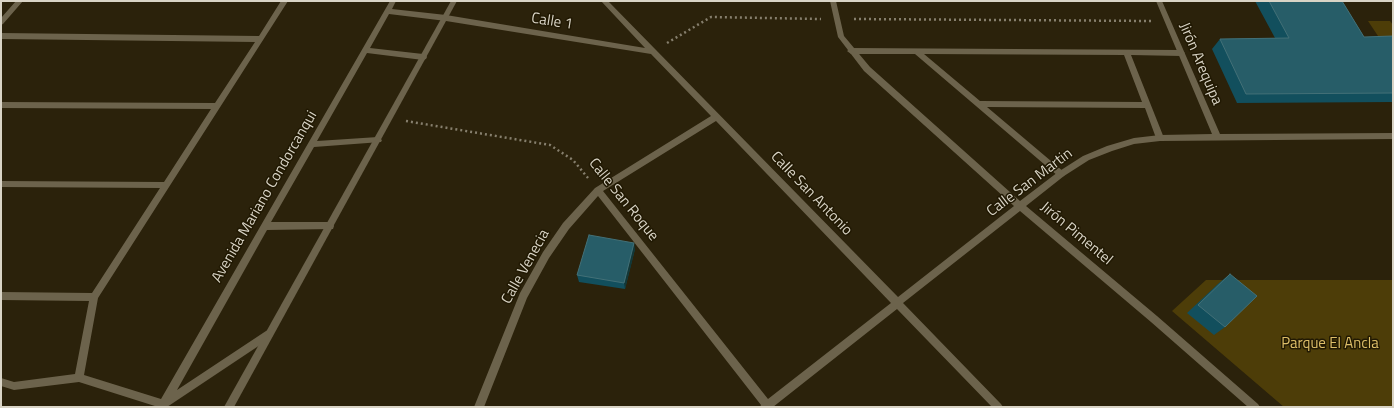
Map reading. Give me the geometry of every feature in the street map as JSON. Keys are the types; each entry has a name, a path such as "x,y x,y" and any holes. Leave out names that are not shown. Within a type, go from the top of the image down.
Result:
{"street":[{"path":"1,22 20,1"},
{"path":"79,378 94,298 285,1"},
{"name":"Avenida Mariano Condorcanqui","path":"162,406 393,1"},
{"path":"229,407 446,18 454,1"},
{"name":"Calle San Antonio","path":"604,1 998,407"},
{"name":"Jirón Pimentel","path":"833,1 841,37 867,69 1020,206 1154,318 1255,407"},
{"name":"Jirón Arequipa","path":"1159,1 1217,137"},
{"name":"Calle 1","path":"388,11 446,18 653,52"},
{"path":"1,36 261,39"},
{"path":"365,50 423,58"},
{"path":"851,51 1181,53"},
{"path":"917,52 1061,174"},
{"path":"1127,53 1160,138"},
{"path":"979,104 1147,105"},
{"path":"1,105 217,106"},
{"name":"Calle Venecia","path":"479,407 522,296 546,254 566,226 598,190 716,117"},
{"name":"Calle San Martin","path":"767,407 1020,206 1061,174 1086,158 1110,148 1134,141 1160,138 1393,136"},
{"path":"312,144 378,140"},
{"path":"1,184 167,184"},
{"name":"Calle San Roque","path":"598,190 767,407"},
{"path":"265,226 330,226"},
{"path":"1,296 94,298"},
{"path":"1,382 14,386 79,378 162,406 269,334"}],"path":[{"path":"653,52 711,17 1168,22"},
{"name":"Calle San Roque","path":"390,118 550,145 573,160 598,190"}],"green space":[{"path":"1368,21 1390,21 1393,25 1393,38 1380,39"},
{"name":"Parque El Ancla","path":"1206,280 1393,280 1393,407 1284,407 1172,311"}],"building":[{"path":"1269,1 1342,1 1364,37 1393,36 1393,93 1246,94 1220,39 1289,38"},
{"path":"589,235 634,243 624,283 577,275"},
{"path":"1230,274 1257,296 1225,327 1198,305"}]}
